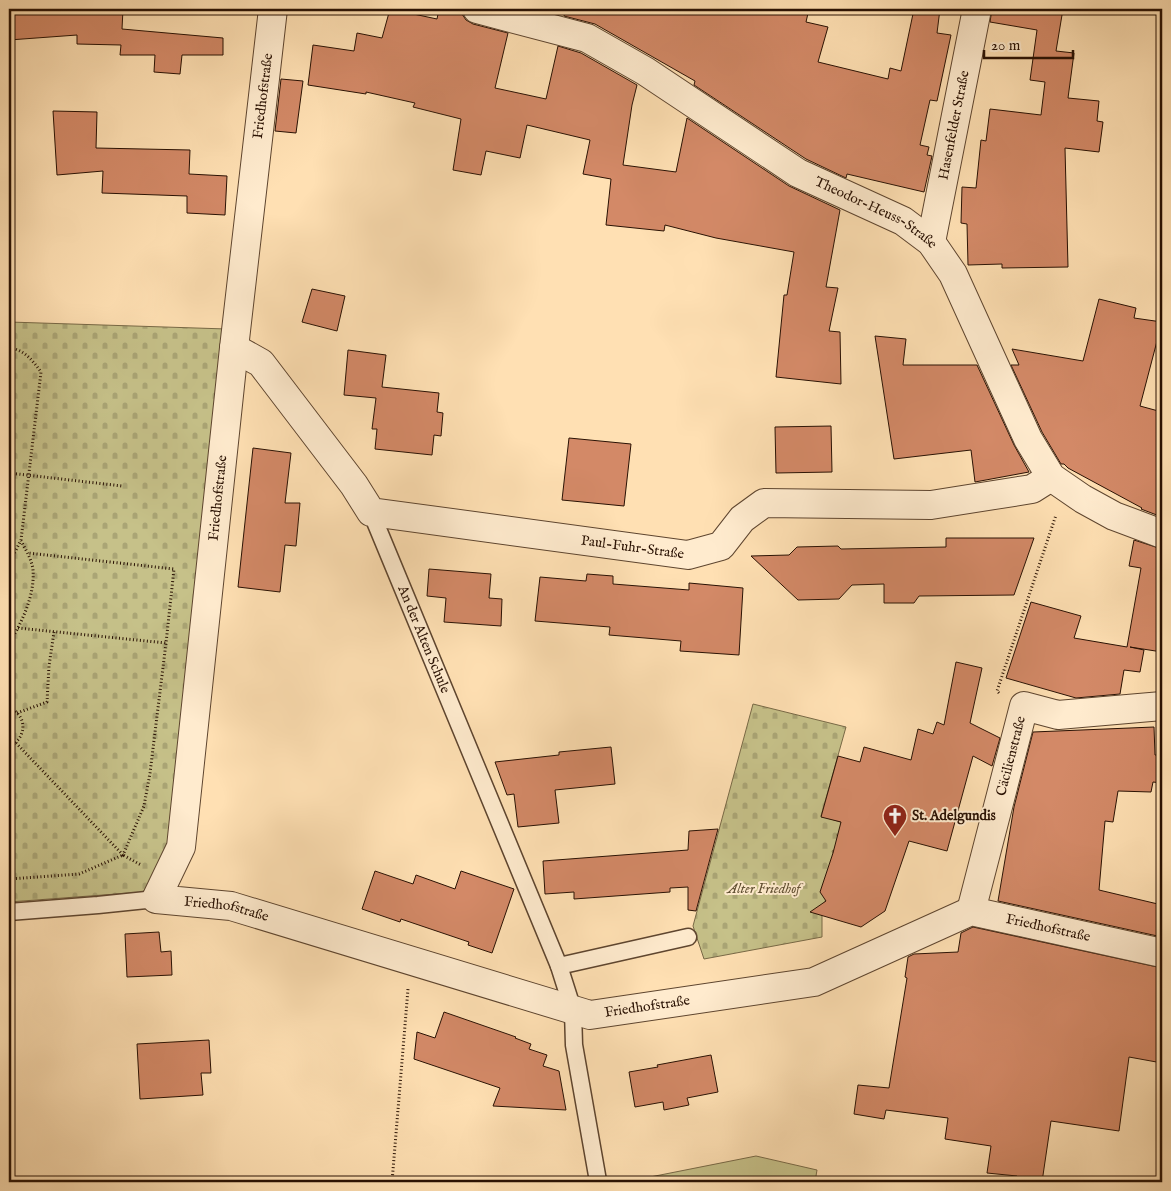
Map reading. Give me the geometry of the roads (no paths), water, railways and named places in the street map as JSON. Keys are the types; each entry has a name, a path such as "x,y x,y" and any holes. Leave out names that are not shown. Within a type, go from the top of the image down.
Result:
{"street":[{"name":"Friedhofstraße","path":"273,9 234,348 181,846 161,889 232,906 590,1015 814,982 971,911 1162,953"},
{"name":"Theodor-Heuss-Straße","path":"477,9 587,38 646,71 798,173 903,221 931,242 953,274 1028,438 1051,477 1083,499 1114,516 1162,534"},
{"name":"Hasenfelder Straße","path":"931,242 977,9"},
{"name":"An der Alten Schule","path":"234,348 261,363 354,485 371,512"},
{"name":"Paul-Fuhr-Straße","path":"371,512 688,555 721,546 742,519 764,503 931,505 1032,489 1051,477"},
{"name":"Cäcilienstraße","path":"971,911 1024,706 1058,715 1162,706"}],"lane":[{"name":"An der Alten Schule","path":"371,512 559,966 573,1010 574,1045 598,1181"},
{"path":"9,912 98,906 161,889"},
{"path":"559,966 688,937"}],"place":[{"name":"St. Adelgundis","path":"895,837"}],"park label":[{"name":"Alter Friedhof","path":"764,889"}]}
